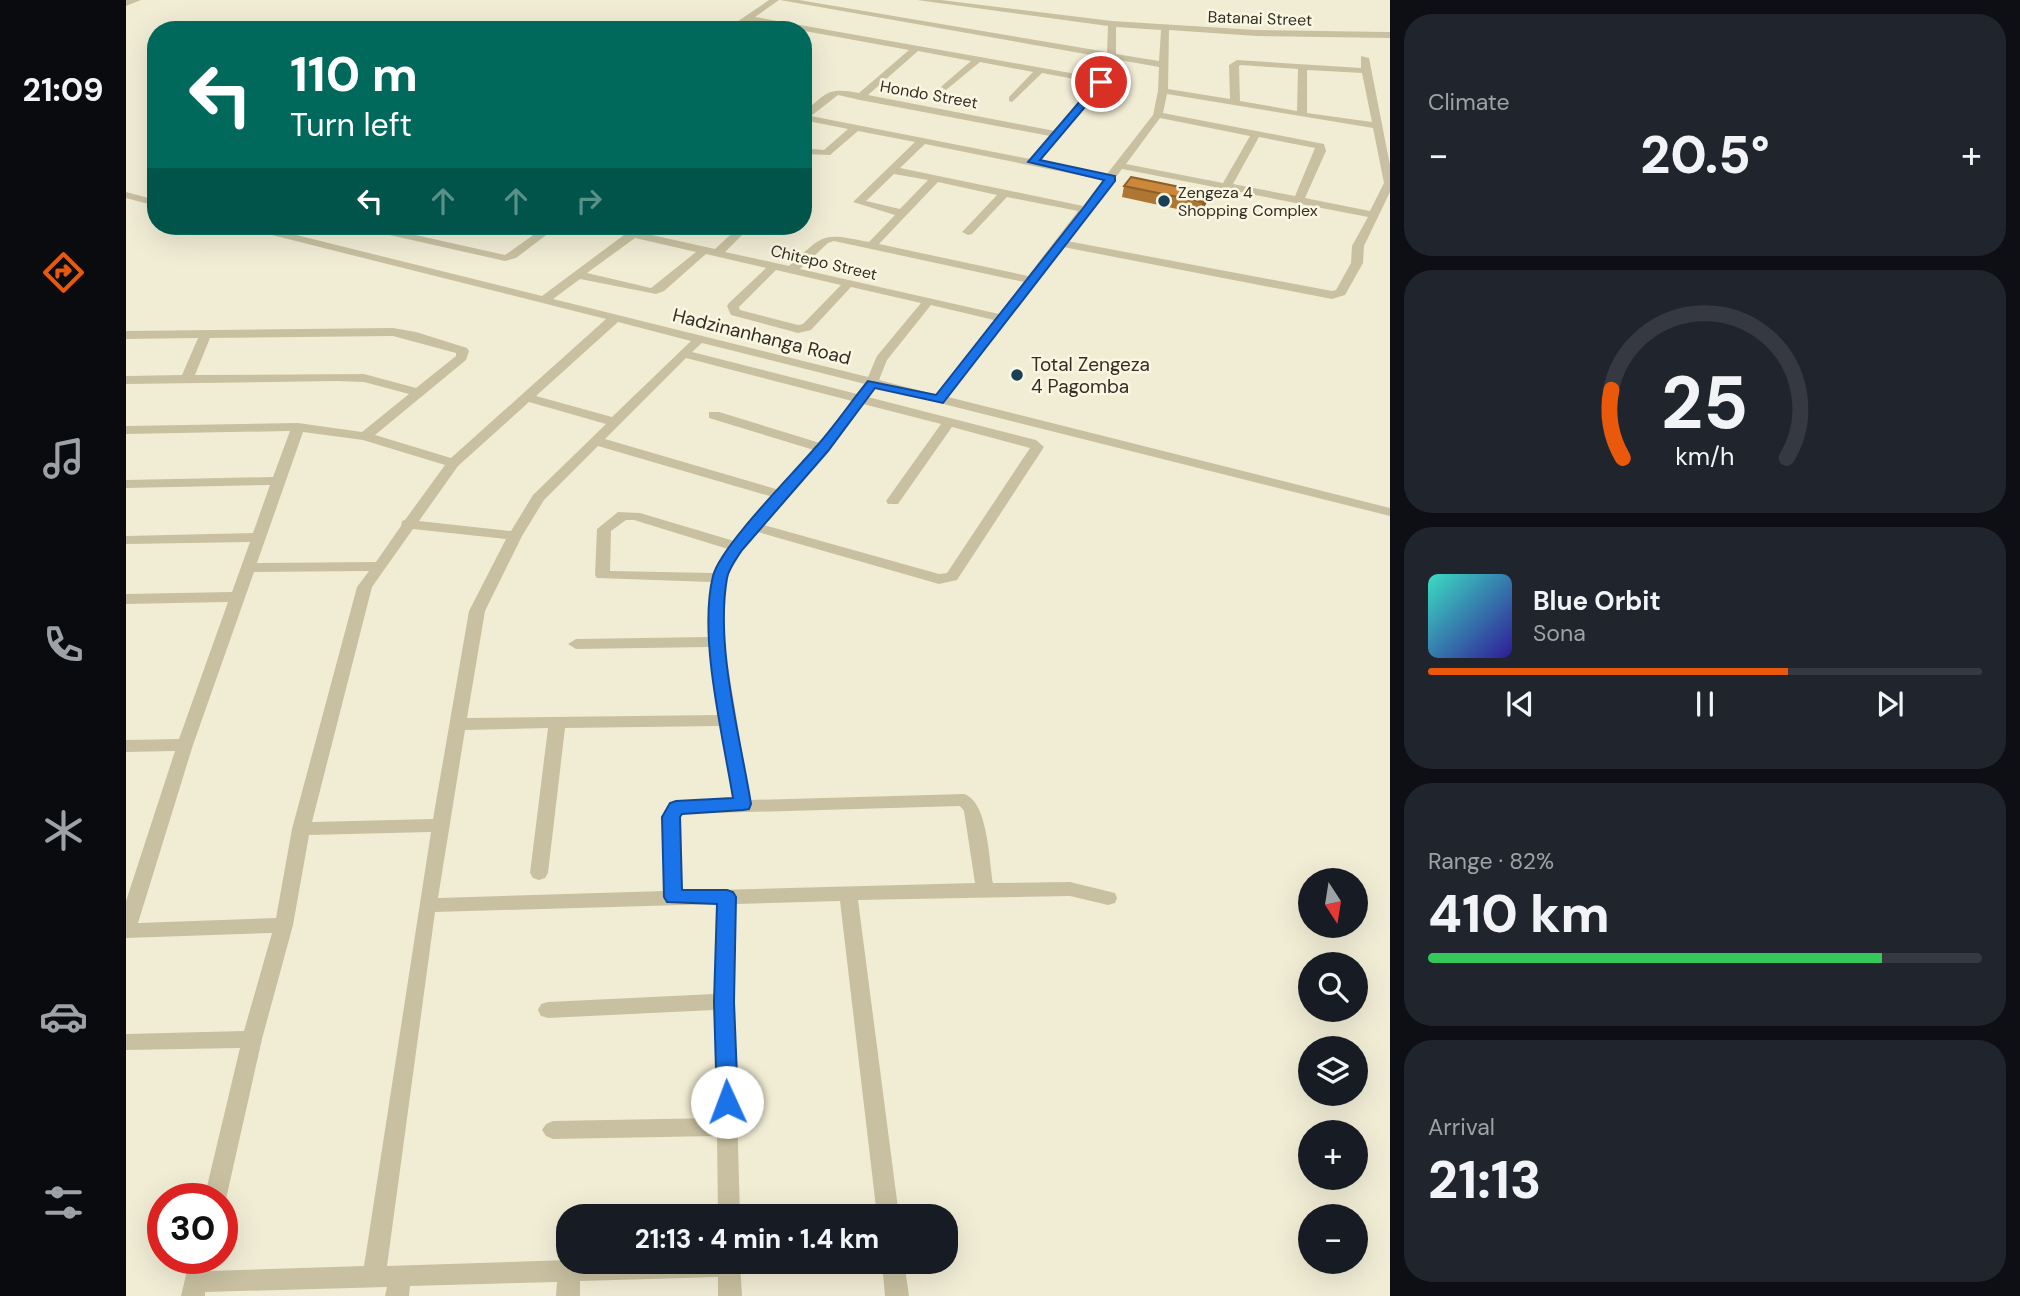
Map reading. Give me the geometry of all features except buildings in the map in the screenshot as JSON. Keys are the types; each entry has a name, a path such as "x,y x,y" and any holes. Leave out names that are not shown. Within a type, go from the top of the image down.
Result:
{"street":[{"path":"126,3 137,0"},
{"path":"742,21 775,0"},
{"path":"784,0 1013,39 1041,69 1102,82 1033,162"},
{"path":"839,9 850,0"},
{"path":"912,6 921,0"},
{"name":"Batanai Street","path":"921,0 1112,24 1255,33 1390,35"},
{"path":"972,15 980,7"},
{"path":"895,19 903,13"},
{"path":"1030,23 1038,15"},
{"path":"746,18 762,21"},
{"path":"955,29 964,22"},
{"path":"1111,52 1112,24"},
{"path":"939,400 1158,115 1163,91 1165,27"},
{"path":"812,30 979,58 1111,52 1164,65"},
{"path":"1013,39 1021,31"},
{"path":"860,97 917,47"},
{"path":"946,87 979,58"},
{"path":"1061,243 1332,295 1341,293 1357,263 1358,246 1389,181 1364,58"},
{"path":"1236,101 1236,63 1367,71"},
{"path":"1302,66 1302,115"},
{"path":"1012,99 1041,69"},
{"path":"1163,91 1377,126"},
{"name":"Hondo Street","path":"812,110 831,93 1057,134"},
{"path":"1158,115 1311,143 1321,148 1297,201"},
{"path":"812,119 1111,178"},
{"path":"812,152 826,153 855,128"},
{"path":"1226,187 1257,133"},
{"path":"902,213 858,202 922,141"},
{"path":"1121,166 1374,215"},
{"path":"892,170 1087,210"},
{"path":"871,246 936,178"},
{"path":"968,232 1005,192"},
{"path":"126,195 147,201"},
{"name":"Hadzinanhanga Road","path":"283,235 1390,512"},
{"path":"402,235 505,258 512,256 540,235"},
{"path":"543,301 632,235"},
{"name":"Chitepo Street","path":"637,235 847,285 1002,318"},
{"path":"579,275 652,292 660,289 734,235"},
{"path":"792,270 828,239 1032,281"},
{"path":"774,266 733,306 735,312 798,329 807,327 847,285"},
{"path":"743,804 716,642 719,578 737,547 823,448 860,400 872,383 881,359 928,302"},
{"path":"219,1183 252,1039 284,925 301,829 365,587 407,524 453,463 614,319"},
{"path":"126,334 400,332 463,351 462,357 365,436"},
{"path":"187,378 206,333"},
{"path":"374,1277 427,905 477,611 515,536 538,498 698,340"},
{"path":"684,354 1031,443 1037,447 952,577 939,579 755,527"},
{"path":"126,380 364,378 418,392"},
{"path":"527,397 615,422"},
{"path":"714,415 823,448"},
{"path":"893,501 948,422"},
{"path":"126,430 298,427 365,436 453,463"},
{"path":"284,925 126,930 185,745 298,427"},
{"path":"596,441 781,495"},
{"path":"126,484 277,481"},
{"path":"719,578 602,575 604,529 623,515 635,516 737,547"},
{"path":"407,524 515,536"},
{"path":"126,540 260,537"},
{"path":"249,568 379,566"},
{"path":"126,598 239,597"},
{"path":"576,644 716,642"},
{"path":"457,723 727,720"},
{"path":"538,873 556,722"},
{"path":"126,746 185,745"},
{"path":"673,897 671,817 676,808 743,804 964,800 972,809 985,890"},
{"path":"301,829 440,825"},
{"path":"427,905 1070,889 1108,898"},
{"path":"848,894 887,1204"},
{"path":"727,897 724,1002 729,1204"},
{"path":"548,1010 724,1002"},
{"path":"126,1042 252,1039"},
{"path":"553,1130 728,1127"},
{"path":"194,1289 374,1277 398,1286 556,1272"},
{"path":"568,1296 569,1274"},
{"path":"729,1274 730,1296"},
{"path":"894,1274 897,1296"}],"place":[{"name":"Zengeza 4 Shopping Complex","path":"1164,201"},
{"name":"Total Zengeza 4 Pagomba","path":"1017,375"}],"route":[{"path":"727,1102 724,1002 727,897 673,897 671,817 676,808 743,804 716,642 719,578 737,547 823,448 872,383 939,400 1087,210 1111,178 1033,162 1101,82"}]}
